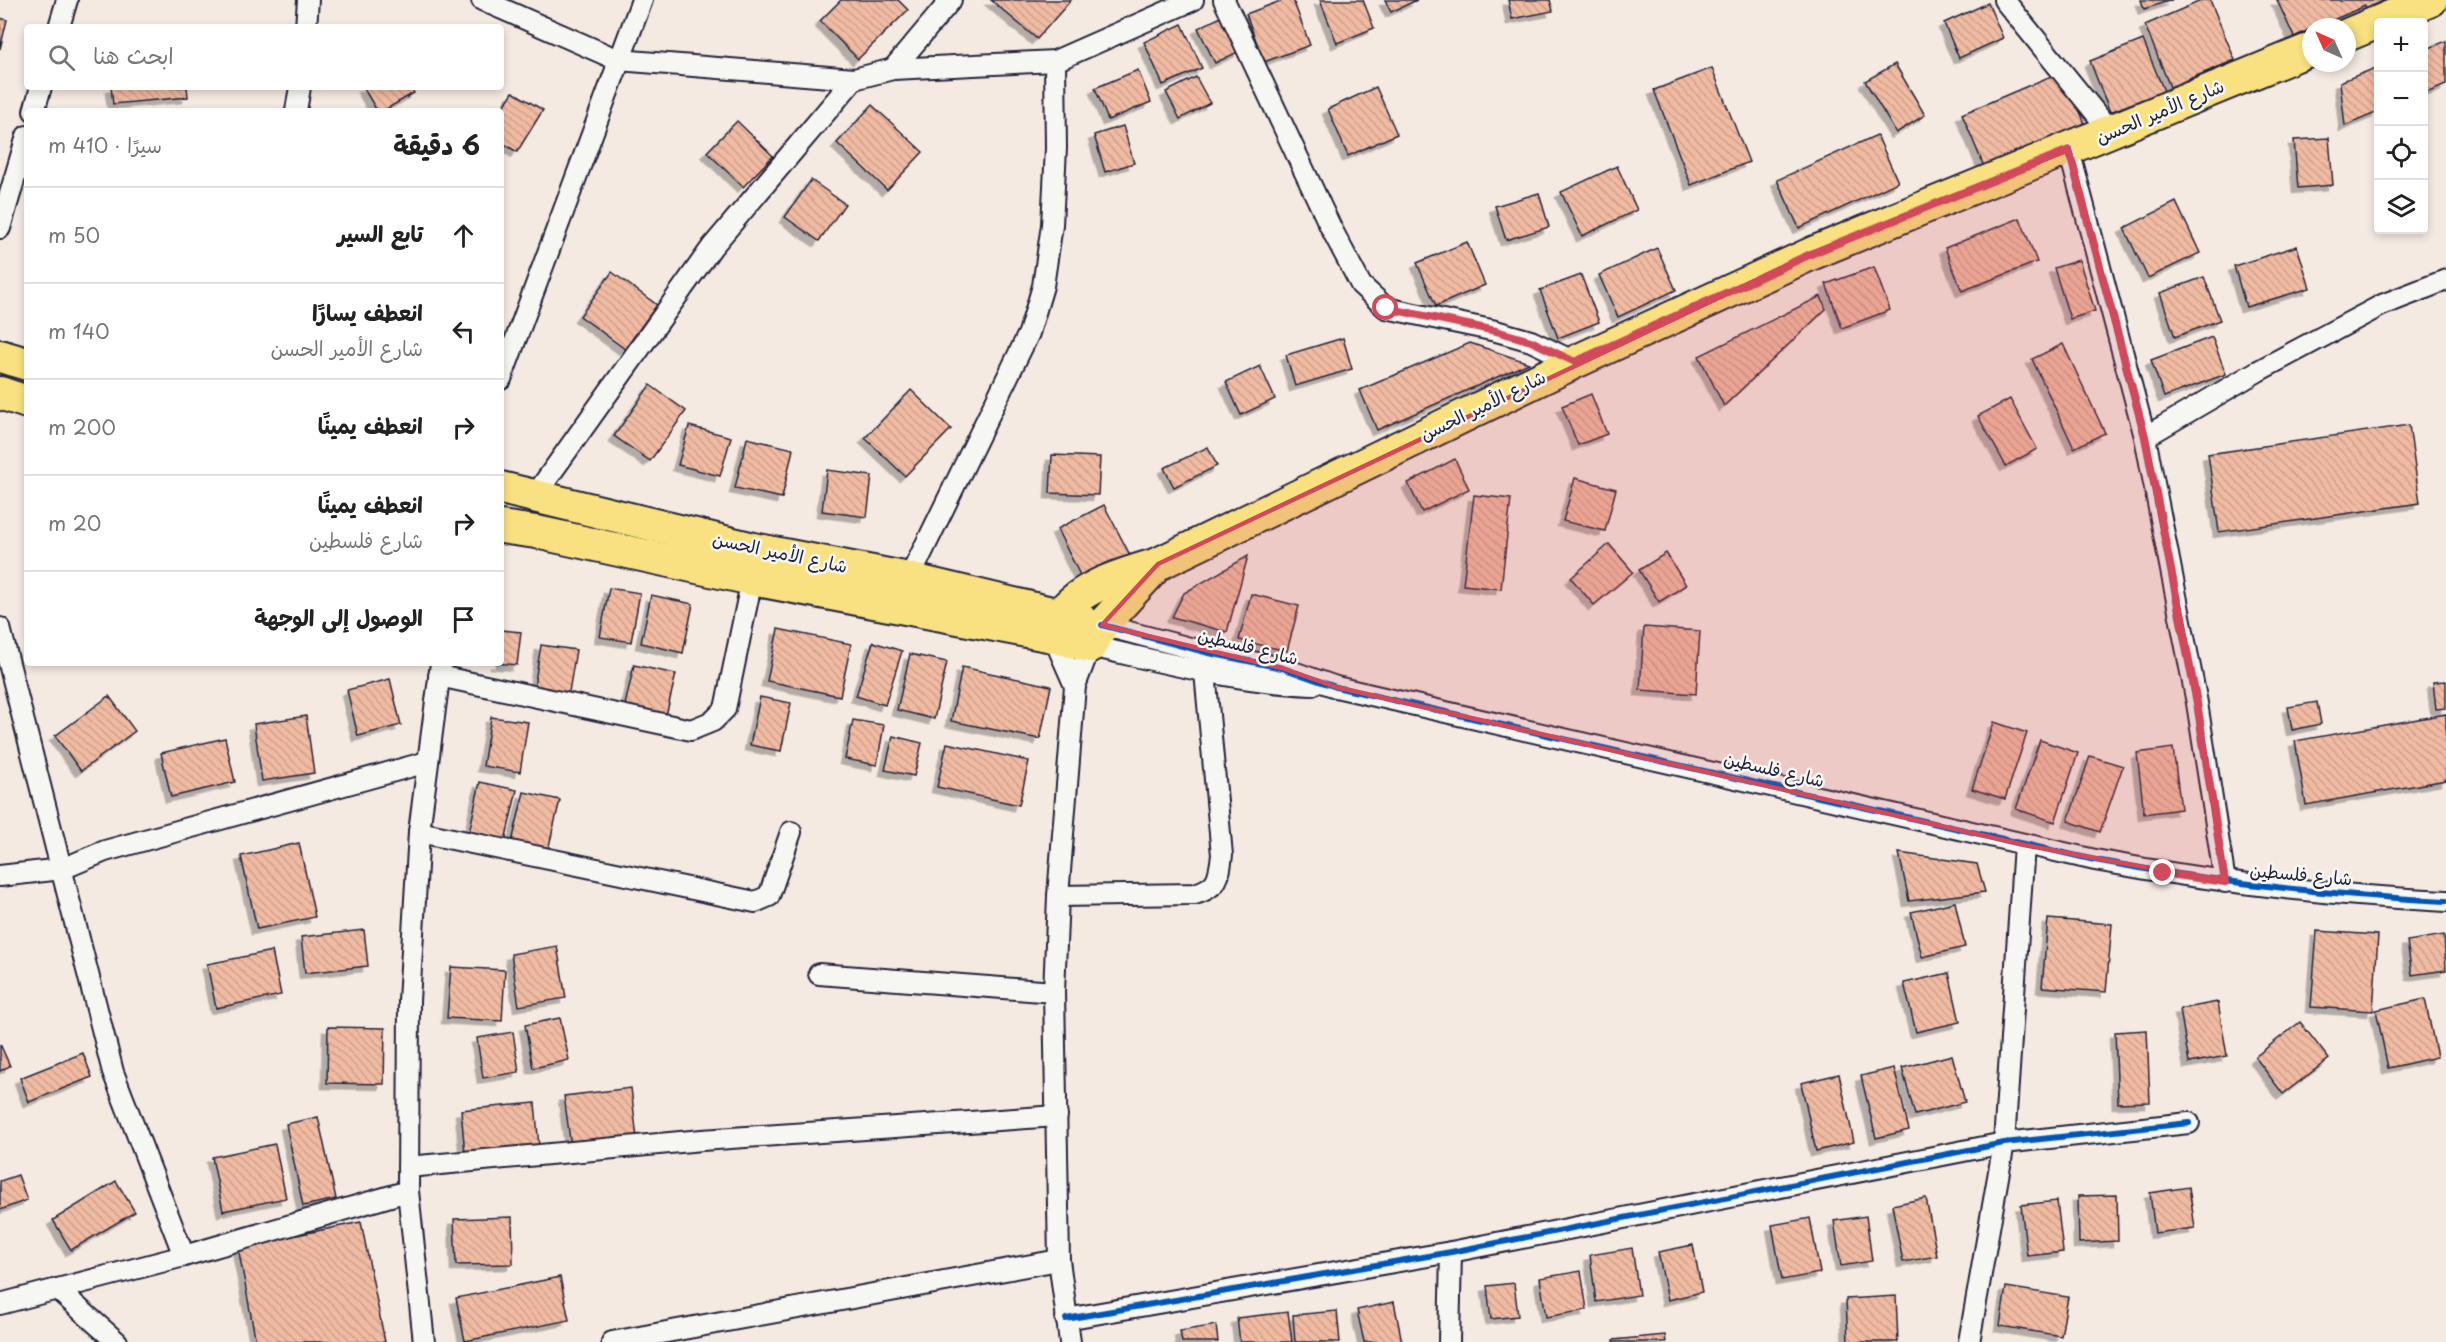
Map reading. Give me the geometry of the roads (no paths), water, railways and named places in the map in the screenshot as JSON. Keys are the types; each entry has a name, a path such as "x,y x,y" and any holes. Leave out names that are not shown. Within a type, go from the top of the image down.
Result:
{"main road":[{"path":"2356,30 2431,0"},
{"name":"شارع الأمير الحسن","path":"1057,625 1072,602 1091,590 1130,572 1158,564 1575,362 1813,253 2302,53"},
{"path":"0,356 24,363"},
{"path":"0,393 24,401"},
{"name":"شارع الأمير الحسن","path":"504,489 758,550 909,579 1096,636 1158,564"},
{"name":"شارع الأمير الحسن","path":"504,527 537,532 752,579 1057,625"}],"street":[{"path":"60,24 67,0"},
{"path":"306,24 308,0"},
{"path":"482,0 618,60 854,80 893,69 1055,61 1193,0"},
{"path":"504,371 642,0"},
{"path":"893,69 951,0"},
{"path":"1224,0 1331,228 1361,285 1386,308 1496,331 1531,341 1575,362"},
{"path":"2004,0 2111,132"},
{"path":"909,579 1029,333 1043,286 1052,225 1056,148 1055,61"},
{"path":"534,497 712,247 854,80"},
{"path":"35,108 40,90"},
{"path":"296,108 300,90"},
{"path":"0,228 24,146"},
{"path":"2069,150 2145,437 2197,703 2225,882"},
{"path":"2145,437 2258,371 2382,305 2446,280"},
{"path":"424,1342 408,1191 409,1001 419,832 440,670 691,730 713,721 725,709 752,579"},
{"path":"1057,625 1075,686"},
{"path":"0,628 113,1072 184,1256"},
{"path":"1070,1342 1059,1260 1054,992 1058,896 1075,686 1096,636"},
{"name":"شارع فلسطين","path":"1096,636 1209,653 1282,668 1336,687 2129,867 2303,892 2446,901"},
{"name":"شارع فلسطين","path":"1096,636 1205,672 1281,684 1336,687"},
{"path":"1058,896 1195,894 1209,890 1220,878 1222,855 1205,672"},
{"path":"0,876 62,869 105,851 427,762"},
{"path":"419,832 755,902 769,896 790,832"},
{"path":"1969,1342 2004,1143 2024,845"},
{"path":"819,974 1054,992"},
{"path":"408,1167 702,1140 1057,1116"},
{"path":"1066,1319 1451,1252 2004,1143 2189,1123"},
{"path":"0,1304 184,1256 408,1191"},
{"path":"1449,1342 1451,1252"},
{"path":"612,1342 1059,1260"},
{"path":"57,1289 117,1342"}]}
